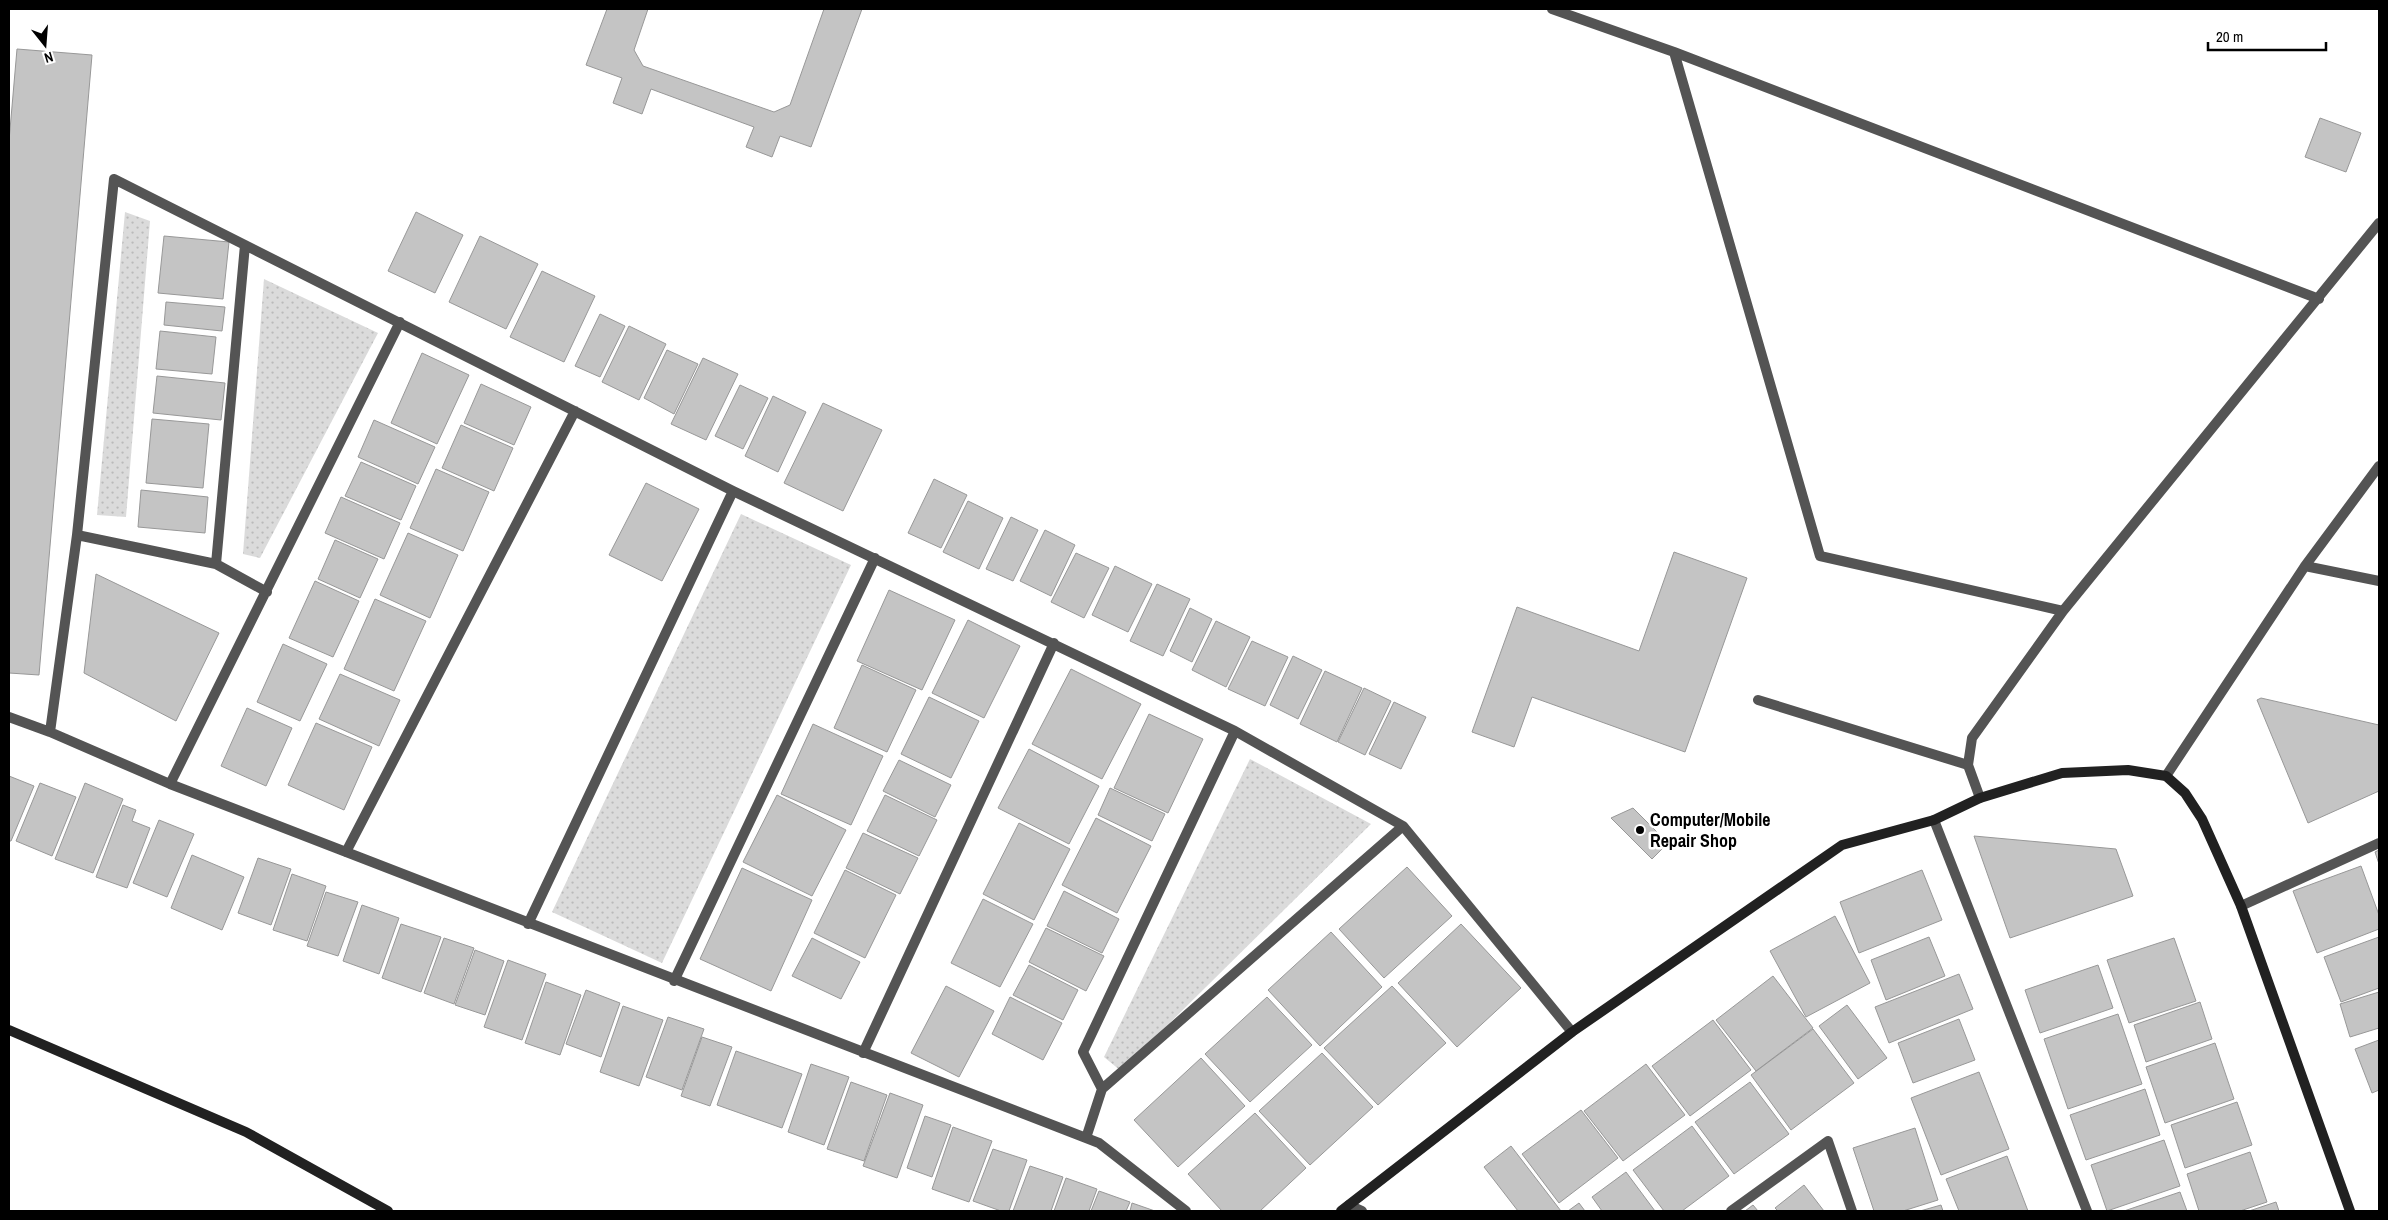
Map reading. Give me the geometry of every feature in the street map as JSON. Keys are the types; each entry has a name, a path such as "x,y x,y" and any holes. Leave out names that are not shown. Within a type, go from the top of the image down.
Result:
{"street":[{"path":"1552,9 1674,52 2319,299"},
{"path":"1674,52 1820,556 2063,611"},
{"path":"50,732 77,535 114,179 733,491 1235,731 1403,826 1572,1032"},
{"path":"1980,798 1968,765 1972,738 2063,611 2319,299 2379,222"},
{"path":"216,564 245,245"},
{"path":"170,784 400,322"},
{"path":"346,852 575,411"},
{"path":"2166,776 2305,566 2379,466"},
{"path":"528,924 733,491"},
{"path":"77,535 216,564 266,592"},
{"path":"674,981 875,558"},
{"path":"2305,566 2379,581"},
{"path":"863,1053 1054,643"},
{"path":"1758,700 1968,765"},
{"path":"9,717 50,732 170,784 528,924 1100,1143 1186,1211"},
{"path":"1102,1089 1083,1052 1235,731"},
{"path":"1345,1208 1572,1032 1842,845 1934,820 1980,798 2062,773 2128,770 2166,776 2185,794 2202,819 2241,906 2350,1211"},
{"path":"1934,820 2087,1211"},
{"path":"1086,1138 1102,1089 1403,826"},
{"path":"2241,906 2379,843"},
{"path":"9,1030 246,1132 388,1211"},
{"path":"1731,1211 1828,1141 1852,1211"},
{"path":"1345,1208 1362,1211"}],"shaded area":[{"path":"125,212 150,221 126,517 97,515"},
{"path":"264,279 378,333 260,558 243,554"},
{"path":"741,514 851,565 662,963 552,912"},
{"path":"1250,759 1371,824 1121,1071 1104,1057"}],"building":[{"path":"607,9 648,9 634,50 643,66 774,112 790,105 824,9 862,9 811,147 780,136 772,157 746,147 754,127 651,89 642,114 613,103 622,78 586,65"},
{"path":"17,49 92,55 39,675 9,673 9,141"},
{"path":"2320,118 2361,133 2346,172 2305,157"},
{"path":"416,212 463,235 435,293 388,271"},
{"path":"164,236 229,242 223,299 158,293"},
{"path":"480,236 538,264 506,329 449,302"},
{"path":"542,271 595,296 564,362 510,337"},
{"path":"166,302 225,307 222,331 164,325"},
{"path":"600,314 625,326 600,377 575,366"},
{"path":"629,326 666,344 639,400 602,382"},
{"path":"160,331 216,337 212,374 156,369"},
{"path":"667,350 698,364 674,414 644,398"},
{"path":"422,353 469,375 437,444 391,423"},
{"path":"703,358 738,374 706,440 671,424"},
{"path":"157,376 225,383 221,420 153,413"},
{"path":"481,384 531,407 514,445 464,423"},
{"path":"740,385 768,398 743,449 715,436"},
{"path":"773,396 806,412 778,472 745,456"},
{"path":"823,403 882,430 843,511 784,483"},
{"path":"152,419 209,424 203,488 146,483"},
{"path":"374,420 435,447 418,484 358,457"},
{"path":"461,425 513,448 494,491 442,468"},
{"path":"361,462 416,486 401,520 345,496"},
{"path":"436,469 489,492 463,551 410,528"},
{"path":"934,479 967,495 941,548 908,533"},
{"path":"646,483 699,509 662,581 609,555"},
{"path":"141,490 208,497 205,533 138,527"},
{"path":"341,497 400,523 384,559 325,533"},
{"path":"968,501 1003,518 979,569 943,552"},
{"path":"1011,517 1038,530 1013,581 986,569"},
{"path":"1045,530 1075,545 1051,596 1020,581"},
{"path":"408,533 458,555 430,618 380,595"},
{"path":"335,540 378,559 360,598 318,579"},
{"path":"1674,552 1747,578 1685,752 1532,697 1514,747 1472,732 1517,607 1639,651"},
{"path":"1076,553 1109,568 1084,618 1051,602"},
{"path":"1115,566 1152,584 1128,632 1092,615"},
{"path":"96,574 219,633 176,721 84,673"},
{"path":"315,581 359,601 333,657 289,638"},
{"path":"1157,584 1190,599 1163,656 1130,641"},
{"path":"889,590 955,620 922,690 857,661"},
{"path":"375,599 426,621 394,691 344,669"},
{"path":"1190,608 1212,619 1192,662 1170,651"},
{"path":"968,620 1020,646 984,718 932,693"},
{"path":"1216,621 1250,637 1226,687 1192,670"},
{"path":"1252,641 1288,657 1265,706 1228,689"},
{"path":"283,644 327,664 300,721 257,702"},
{"path":"1293,656 1322,670 1298,719 1270,705"},
{"path":"862,665 916,690 887,752 834,728"},
{"path":"1071,669 1141,704 1102,779 1032,744"},
{"path":"1325,671 1362,688 1337,742 1300,724"},
{"path":"340,674 400,700 379,746 319,719"},
{"path":"1364,688 1391,701 1365,755 1338,742"},
{"path":"929,697 979,721 951,778 901,754"},
{"path":"2261,698 2379,725 2379,791 2308,823 2257,700"},
{"path":"1394,702 1426,717 1401,769 1369,754"},
{"path":"247,708 292,728 266,786 221,766"},
{"path":"1149,714 1203,739 1168,813 1114,788"},
{"path":"316,723 372,747 344,810 288,785"},
{"path":"813,724 883,756 851,825 781,794"},
{"path":"1029,749 1099,786 1069,844 998,808"},
{"path":"899,760 951,785 935,817 883,791"},
{"path":"9,776 34,786 11,841 9,841"},
{"path":"40,783 76,797 52,856 16,841"},
{"path":"85,783 123,799 93,873 55,859"},
{"path":"1110,788 1165,814 1152,841 1098,815"},
{"path":"777,795 846,830 812,896 743,862"},
{"path":"885,795 937,820 919,856 867,831"},
{"path":"123,805 136,810 132,821 150,828 127,888 96,877"},
{"name":"Computer/Mobile Repair Shop","path":"1633,808 1668,843 1652,859 1611,818"},
{"path":"1096,818 1151,846 1117,913 1062,885"},
{"path":"159,820 194,834 167,897 133,883"},
{"path":"1019,823 1070,849 1034,920 983,894"},
{"path":"863,833 918,858 900,894 846,868"},
{"path":"1974,836 2116,849 2133,896 2010,938"},
{"path":"2379,850 2379,864 2375,852"},
{"path":"192,855 244,877 222,930 171,908"},
{"path":"258,858 291,869 271,925 238,913"},
{"path":"2361,866 2379,915 2379,929 2317,953 2293,891"},
{"path":"1407,867 1452,916 1384,978 1339,929"},
{"path":"742,868 812,900 771,991 700,959"},
{"path":"845,870 896,895 865,958 814,933"},
{"path":"1922,870 1942,920 1859,953 1840,902"},
{"path":"292,874 326,886 307,941 273,930"},
{"path":"1064,891 1119,919 1102,953 1047,926"},
{"path":"326,892 358,902 338,956 307,946"},
{"path":"983,899 1033,924 1000,987 951,963"},
{"path":"362,905 399,918 379,974 343,961"},
{"path":"1835,916 1870,983 1806,1017 1770,951"},
{"path":"401,924 441,937 421,992 382,978"},
{"path":"1461,924 1521,988 1457,1047 1398,983"},
{"path":"1046,928 1104,956 1086,991 1029,962"},
{"path":"1331,932 1382,987 1320,1046 1268,990"},
{"path":"1929,937 1945,976 1886,1000 1871,960"},
{"path":"2379,937 2379,988 2341,1002 2324,957"},
{"path":"444,938 474,948 454,1004 424,993"},
{"path":"812,938 860,962 841,999 792,976"},
{"path":"2174,938 2196,1001 2129,1023 2107,960"},
{"path":"475,950 504,961 485,1015 455,1005"},
{"path":"508,960 546,974 522,1040 484,1027"},
{"path":"1029,965 1078,990 1063,1020 1013,995"},
{"path":"2098,965 2113,1008 2040,1033 2025,990"},
{"path":"1959,974 1973,1009 1889,1043 1875,1007"},
{"path":"1773,976 1813,1028 1756,1071 1716,1020"},
{"path":"546,982 581,995 560,1055 525,1043"},
{"path":"946,986 994,1011 959,1077 911,1053"},
{"path":"1392,986 1446,1043 1378,1105 1324,1048"},
{"path":"586,990 620,1003 601,1057 566,1044"},
{"path":"2379,992 2379,1028 2350,1037 2340,1004"},
{"path":"1010,997 1062,1023 1043,1060 992,1034"},
{"path":"1267,997 1312,1045 1250,1102 1205,1054"},
{"path":"2200,1002 2212,1039 2146,1062 2134,1025"},
{"path":"1847,1005 1887,1058 1858,1079 1819,1026"},
{"path":"623,1006 663,1020 639,1086 600,1072"},
{"path":"2118,1014 2142,1084 2068,1109 2044,1039"},
{"path":"668,1017 704,1029 682,1090 646,1077"},
{"path":"1959,1019 1975,1060 1913,1083 1898,1043"},
{"path":"1713,1020 1751,1070 1690,1116 1652,1066"},
{"path":"1813,1029 1854,1083 1791,1130 1751,1075"},
{"path":"702,1037 732,1047 710,1106 681,1096"},
{"path":"2379,1040 2379,1090 2372,1093 2355,1049"},
{"path":"2215,1043 2234,1099 2165,1123 2146,1067"},
{"path":"736,1051 802,1074 782,1128 717,1105"},
{"path":"1322,1053 1373,1107 1310,1165 1259,1111"},
{"path":"1201,1058 1245,1106 1178,1167 1134,1120"},
{"path":"811,1064 849,1077 824,1145 788,1132"},
{"path":"1646,1064 1685,1115 1623,1161 1584,1111"},
{"path":"1979,1072 2009,1149 1941,1175 1911,1098"},
{"path":"851,1082 887,1095 864,1161 827,1149"},
{"path":"1750,1082 1789,1134 1734,1174 1695,1122"},
{"path":"2145,1089 2160,1135 2086,1160 2070,1115"},
{"path":"890,1093 923,1105 897,1178 863,1166"},
{"path":"2237,1102 2252,1145 2185,1168 2171,1125"},
{"path":"1581,1110 1618,1158 1559,1203 1522,1154"},
{"path":"1255,1113 1306,1168 1260,1211 1222,1211 1188,1174"},
{"path":"925,1116 951,1125 932,1177 907,1168"},
{"path":"1692,1126 1729,1176 1682,1211 1664,1211 1633,1170"},
{"path":"953,1127 992,1141 969,1202 932,1189"},
{"path":"1915,1128 1938,1200 1903,1211 1874,1211 1853,1148"},
{"path":"2164,1140 2180,1186 2107,1211 2091,1165"},
{"path":"1511,1146 1561,1211 1518,1211 1484,1167"},
{"path":"993,1149 1027,1160 1009,1211 1001,1211 973,1201"},
{"path":"2250,1152 2267,1202 2240,1211 2199,1211 2187,1174"},
{"path":"2007,1156 2028,1211 1959,1211 1946,1179"},
{"path":"1030,1166 1063,1177 1051,1211 1013,1211"},
{"path":"1626,1172 1655,1211 1602,1211 1592,1197"},
{"path":"1066,1178 1097,1189 1089,1211 1054,1211"},
{"path":"1804,1185 1824,1211 1778,1211 1775,1208"},
{"path":"1099,1191 1130,1202 1126,1211 1091,1211"},
{"path":"2180,1192 2187,1211 2124,1211"},
{"path":"2276,1202 2279,1211 2249,1211"},
{"path":"1132,1203 1155,1211 1130,1211"},
{"path":"1579,1203 1585,1211 1568,1211"},
{"path":"1753,1205 1758,1211 1745,1211"},
{"path":"1941,1205 1943,1211 1920,1211"}],"place":[{"name":"Computer/Mobile Repair Shop","path":"1640,830"}]}
